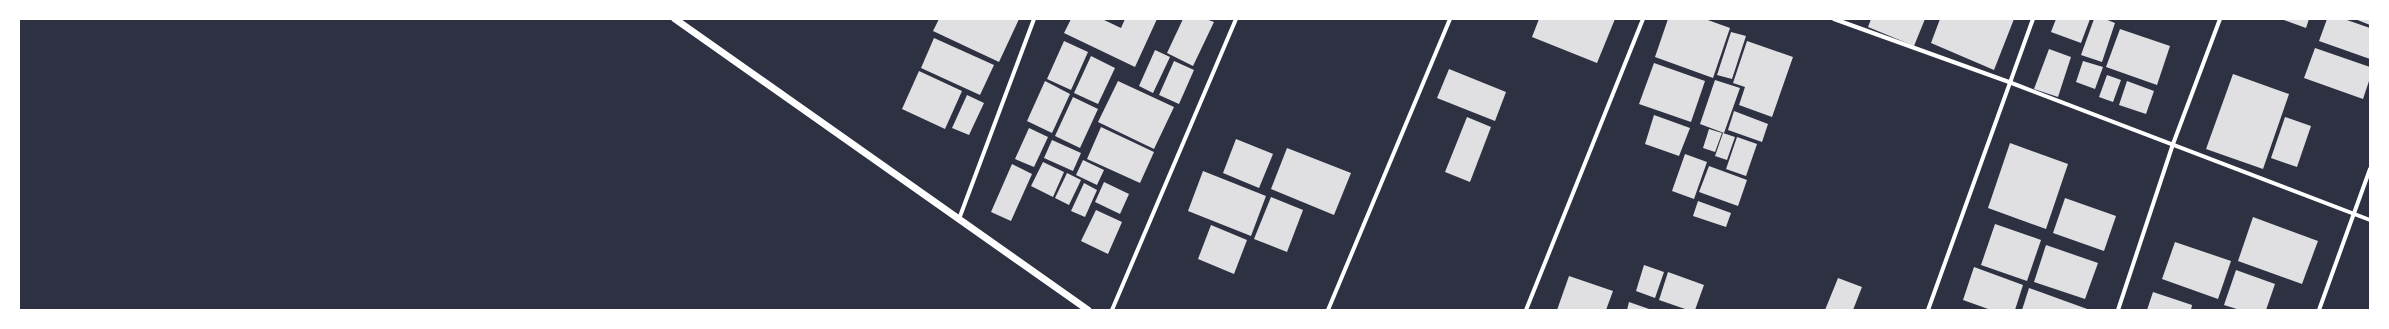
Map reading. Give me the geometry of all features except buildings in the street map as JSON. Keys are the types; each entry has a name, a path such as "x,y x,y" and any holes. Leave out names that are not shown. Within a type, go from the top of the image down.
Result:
{"street":[{"path":"675,19 1088,310"},
{"path":"959,219 1034,19"},
{"path":"1112,310 1236,19"},
{"path":"1328,310 1450,19"},
{"path":"1526,310 1644,19"},
{"path":"1834,19 2009,82 2354,212 2370,220"},
{"path":"1928,310 2033,19"},
{"path":"2118,310 2173,144 2220,19"},
{"path":"2319,310 2370,168"}]}
